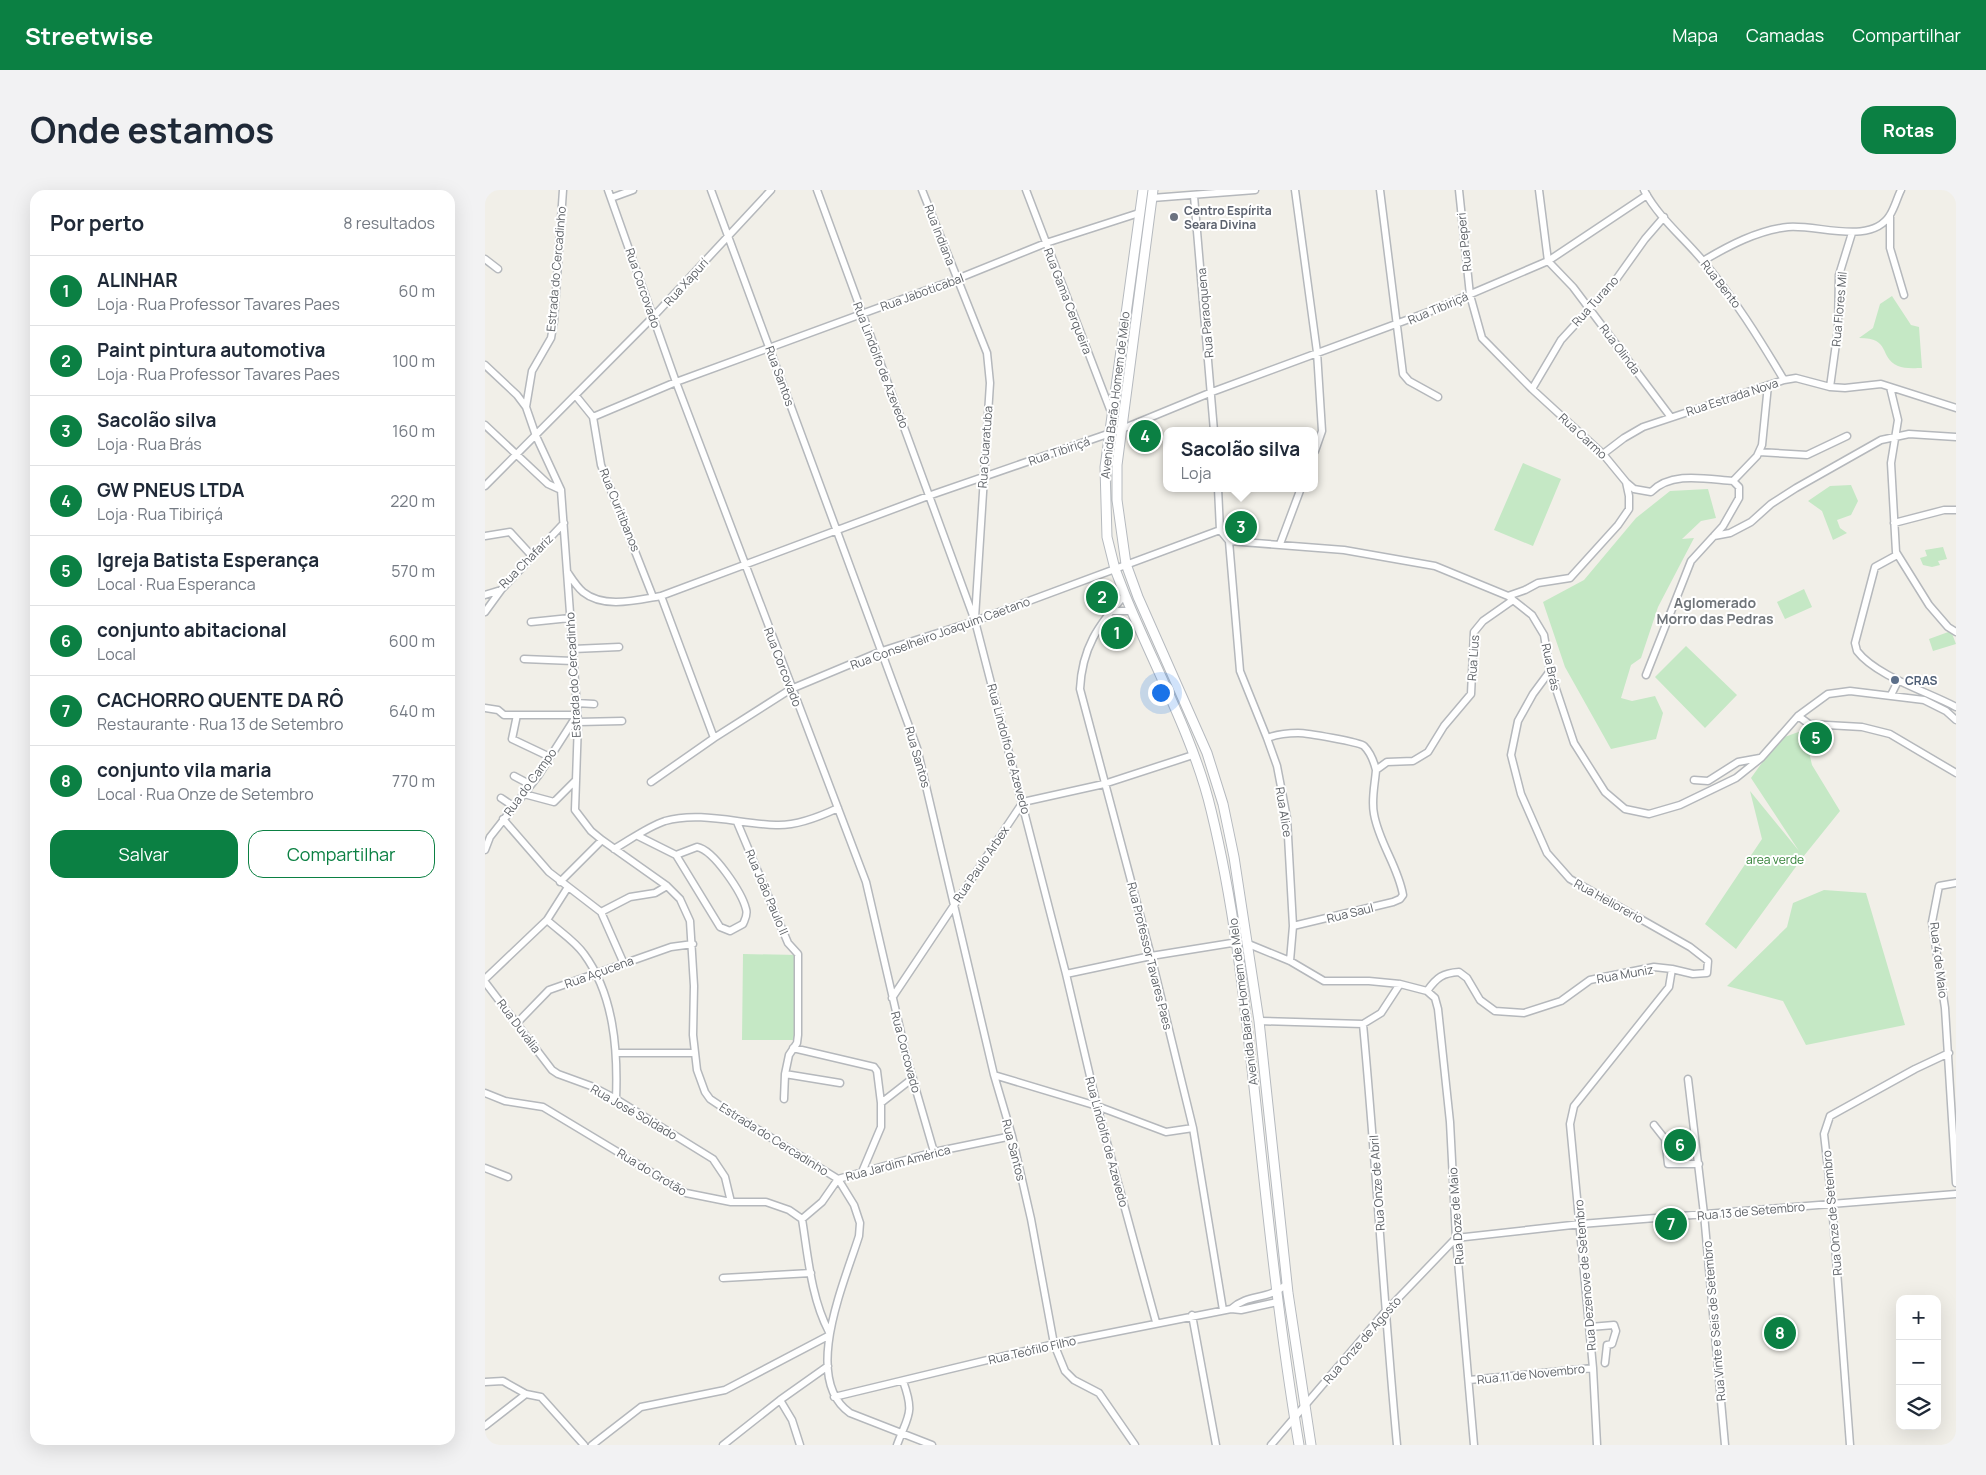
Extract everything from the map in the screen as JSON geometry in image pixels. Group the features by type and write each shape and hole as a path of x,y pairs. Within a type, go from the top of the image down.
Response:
{"main road":[{"name":"Avenida Barão Homem de Melo","path":"1143,190 1111,412 1104,501 1107,536 1115,569 1131,611 1193,755 1211,808 1251,975 1259,1021 1287,1284 1311,1445"},
{"name":"Avenida Barão Homem de Melo","path":"1153,194 1121,429 1117,465 1117,500 1126,564 1138,597 1207,753 1223,804 1232,849 1277,1298 1299,1445"}],"street":[{"name":"Estrada do Cercadinho","path":"563,190 554,321 551,338 532,371 526,407 536,436 561,490 577,718 575,810 591,831 667,886 679,898 690,921 693,944 693,1035 697,1070 705,1092 710,1099 838,1179 854,1205 860,1222 859,1236 829,1334 828,1366 834,1397"},
{"name":"Rua Corcovado","path":"609,190 675,382 866,882 892,998 934,1152"},
{"path":"611,198 633,190"},
{"name":"Rua Santos","path":"711,190 917,748 994,1075 1012,1136 1031,1219 1055,1344 1065,1371 1099,1394 1135,1445"},
{"name":"Rua Xapurí","path":"485,486 653,317 771,190"},
{"name":"Rua Lindolfo de Azevedo","path":"817,190 931,496 975,621 1023,802 1097,1106 1156,1322"},
{"name":"Rua Indiana","path":"922,190 957,279"},
{"name":"Rua Gama Cerqueira","path":"1026,190 1111,412"},
{"path":"1153,194 1194,196 1203,193 1255,190"},
{"path":"1295,190 1317,352 1322,431 1318,442"},
{"path":"1381,190 1403,374 1409,381 1438,397"},
{"name":"Rua Peperi","path":"1459,190 1469,294"},
{"path":"1539,190 1548,261"},
{"path":"1901,190 1890,215 1890,248 1903,295"},
{"name":"Rua Tibiriçá","path":"567,572 583,592 600,600 617,603 657,597 983,477 1121,429 1317,352 1396,325 1548,261 1646,193"},
{"name":"Rua Bento","path":"1646,193 1664,218 1703,261 1746,315 1784,380"},
{"name":"Rua Paraoquena","path":"1194,196 1214,427"},
{"name":"Rua Jaboticabal","path":"593,417 675,382 957,279 1046,243 1139,212"},
{"path":"1703,261 1750,237 1789,227 1852,233 1862,232 1879,224 1890,215"},
{"name":"Rua Turano","path":"1532,389 1561,340 1589,307 1615,281 1645,239 1664,218"},
{"name":"Rua Flores Mil","path":"1830,387 1838,329 1839,275 1852,233"},
{"path":"485,259 499,269"},
{"name":"Rua Olinda","path":"1548,261 1589,307 1669,416"},
{"name":"Rua Guaratuba","path":"957,279 987,353 990,383 975,621"},
{"name":"Rua Carmo","path":"1469,294 1482,338 1532,389 1603,454 1626,482"},
{"path":"485,365 517,395 526,407"},
{"name":"Rua Estrada Nova","path":"1603,454 1624,438 1669,416 1784,380 1796,378 1830,387 1881,384 1956,408"},
{"path":"1733,481 1759,452 1765,428 1768,385"},
{"path":"1890,387 1898,420 1891,463 1897,555 1929,605 1948,627 1956,632"},
{"name":"Rua Curitibanos","path":"576,396 593,417 601,465 714,738"},
{"path":"485,425 548,484 561,490"},
{"path":"1714,536 1730,532 1751,522 1771,504 1816,476 1881,440 1909,434 1956,437"},
{"path":"1759,452 1807,455 1847,436"},
{"path":"1626,482 1634,489 1651,492 1660,483 1675,479 1733,481 1739,487 1739,498 1723,526 1691,560 1646,675"},
{"path":"1511,598 1537,583 1570,578 1619,525 1629,509 1626,482"},
{"path":"1217,492 1220,530 1229,541"},
{"path":"1280,544 1300,492"},
{"path":"1894,523 1944,510 1956,510"},
{"name":"Rua Chafariz","path":"485,595 501,590 564,523"},
{"name":"Rua Conselheiro Joaquim Caetano","path":"651,782 714,738 791,689 882,651 975,621 1220,530"},
{"path":"485,536 510,532 532,556"},
{"name":"Rua Brás","path":"1229,541 1344,550 1435,566 1511,598 1532,615 1544,635 1550,672 1574,743 1605,792 1625,809 1649,814 1680,805 1736,778 1761,758 1799,716 1828,694 1850,691 1924,700 1946,711 1956,720"},
{"name":"Rua Alice","path":"1229,541 1240,671 1277,766 1287,818 1293,926 1290,961"},
{"path":"1897,555 1875,567 1855,643 1858,653 1898,681 1927,692 1956,707"},
{"path":"485,612 501,590"},
{"name":"Rua Professor Tavares Paes","path":"1125,594 1104,617 1084,655 1080,689 1151,956 1193,1128 1223,1310"},
{"name":"Rua Lius","path":"1376,770 1387,762 1413,761 1429,752 1445,726 1471,694 1474,632 1483,620 1511,598"},
{"path":"1110,611 1131,611"},
{"path":"531,622 570,618"},
{"path":"573,649 619,647"},
{"path":"523,660 573,661"},
{"name":"Rua Heliorerio","path":"1550,672 1533,694 1518,721 1511,755 1521,794 1547,853 1570,879 1690,947 1708,961 1707,973"},
{"path":"1891,695 1898,681"},
{"path":"576,703 594,704"},
{"path":"485,708 498,710 504,715 622,721"},
{"path":"517,715 512,739 550,757"},
{"path":"1799,716 1809,724 1862,727 1890,734 1956,773"},
{"name":"Rua do Campo","path":"485,850 488,835 503,820 531,785 577,718"},
{"path":"1267,738 1279,734 1301,733 1354,742 1364,746 1374,761 1376,770"},
{"path":"1023,802 1104,784 1193,755"},
{"path":"1694,780 1708,781 1739,762 1761,758"},
{"name":"Rua Saul","path":"1293,926 1393,902 1400,900 1403,895 1400,878 1381,838 1373,812 1376,770"},
{"path":"514,776 531,785"},
{"path":"524,794 554,802 576,780"},
{"path":"501,798 513,806"},
{"name":"Rua Paulo Arbex","path":"892,998 1023,802"},
{"path":"614,849 664,822 680,818 778,825 815,819 838,808"},
{"path":"503,820 549,872 601,912 624,964"},
{"name":"Rua João Paulo II","path":"737,822 788,943 798,954 798,1035 789,1055 785,1074 784,1099"},
{"path":"638,836 676,855 720,927 730,930 743,924 746,917 746,908 723,868 710,853 697,847 676,855"},
{"path":"560,882 602,840"},
{"name":"Rua 4 de Maio","path":"1956,883 1939,886 1932,922 1945,1008 1956,1183"},
{"path":"601,912 630,897 655,893 667,886"},
{"path":"485,981 547,920 568,887"},
{"path":"547,920 583,952 597,974 609,1005 616,1053 616,1099"},
{"path":"1066,974 1151,956 1242,942 1290,961 1324,981 1369,981 1400,984 1427,991"},
{"name":"Rua Açucena","path":"517,1023 549,990 671,947 693,944"},
{"name":"Rua Muniz","path":"1427,991 1436,978 1446,973 1459,972 1467,978 1480,1000 1495,1011 1524,1013 1561,1002 1590,980 1654,967 1693,974 1707,973"},
{"name":"Rua Dezenove de Setembro","path":"1597,1445 1590,1327 1571,1131 1574,1106 1669,986 1672,969"},
{"name":"Rua Duvália","path":"485,981 552,1070"},
{"path":"1259,1021 1363,1024 1381,1013 1400,984"},
{"name":"Rua Doze de Maio","path":"1427,991 1435,998 1438,1009 1450,1122 1456,1238 1474,1445"},
{"name":"Rua Onze de Abril","path":"1363,1024 1377,1167 1385,1312 1397,1445"},
{"path":"793,1048 874,1067 877,1071 881,1103 881,1126 862,1172"},
{"path":"616,1053 695,1053"},
{"name":"Rua Onze de Setembro","path":"1850,1445 1832,1204 1824,1134 1831,1116 1915,1068 1949,1053"},
{"name":"Rua José Soldado","path":"552,1070 591,1086 616,1099 713,1159 725,1176 731,1202"},
{"path":"1948,1072 1956,1072"},
{"path":"785,1074 840,1083"},
{"path":"994,1075 1097,1106 1166,1132 1193,1128"},
{"path":"881,1103 913,1078"},
{"name":"Rua Vinte e Seis de Setembro","path":"1688,1079 1705,1214 1725,1445"},
{"name":"Rua do Grotão","path":"485,1093 505,1101 543,1106 686,1194 731,1202 767,1202 789,1210 802,1219"},
{"path":"1654,1125 1665,1140 1668,1164 1699,1164"},
{"name":"Rua Jardim América","path":"802,1219 822,1202 838,1179 934,1152 1012,1136"},
{"path":"485,1168 508,1177"},
{"name":"Rua 13 de Setembro","path":"1456,1238 1581,1224 1956,1194"},
{"path":"592,1445 641,1407 725,1390 829,1334 822,1319 811,1272 802,1219"},
{"name":"Rua Onze de Agosto","path":"1271,1445 1385,1312 1456,1238"},
{"path":"723,1278 811,1272"},
{"path":"1277,1298 1287,1284"},
{"name":"Rua Teófilo Filho","path":"834,1397 1055,1344 1156,1322 1231,1309 1239,1301 1277,1298"},
{"path":"1193,1315 1217,1445"},
{"path":"1590,1327 1614,1325 1615,1337 1612,1344 1607,1345 1605,1363"},
{"path":"723,1445 780,1400 828,1366"},
{"name":"Rua 11 de Novembro","path":"1469,1380 1593,1368"},
{"path":"485,1382 503,1381 526,1394 541,1397 584,1445"},
{"path":"897,1445 910,1412 910,1400 903,1381"},
{"path":"485,1426 526,1394"},
{"path":"834,1397 840,1406 850,1413 932,1445"},
{"path":"780,1400 792,1420 800,1445"}],"green space":[{"path":"1892,296 1911,325 1919,327 1922,368 1898,366 1888,358 1881,344 1869,339 1859,338 1873,328 1880,304"},
{"path":"1523,463 1561,479 1533,546 1494,530"},
{"path":"1851,485 1858,501 1851,515 1837,520 1840,528 1847,533 1833,540 1822,511 1808,501 1830,486"},
{"path":"1708,489 1716,518 1701,521 1682,539 1694,538 1658,607 1641,658 1631,665 1621,698 1632,701 1655,696 1663,713 1656,739 1611,749 1565,667 1543,602 1584,580 1636,518 1670,491"},
{"path":"1943,547 1947,559 1938,561 1940,565 1932,567 1923,565 1920,558 1927,556 1925,550"},
{"path":"1804,589 1812,607 1785,619 1777,602"},
{"path":"1951,631 1956,644 1933,651 1929,639"},
{"path":"1686,646 1737,695 1705,728 1655,677"},
{"name":"area verde","path":"1804,730 1812,765 1840,811 1803,857 1736,949 1705,924 1762,839 1750,791 1799,851 1751,778 1779,739"},
{"path":"1824,890 1866,893 1905,1025 1806,1045 1783,1001 1727,986 1787,927 1793,903"},
{"path":"743,954 798,955 797,1040 742,1040"}],"place":[{"name":"Centro Espírita Seara Divina","path":"1174,217"},
{"name":"GW PNEUS LTDA","path":"1145,436"},
{"name":"Sacolão silva","path":"1241,527"},
{"name":"Paint pintura automotiva","path":"1102,597"},
{"name":"ALINHAR","path":"1117,633"},
{"name":"CRAS","path":"1895,680"},
{"name":"Igreja Batista Esperança","path":"1816,738"},
{"name":"conjunto abitacional","path":"1680,1145"},
{"name":"CACHORRO QUENTE DA RÔ","path":"1671,1224"},
{"name":"conjunto vila maria","path":"1780,1333"}],"district":[{"name":"Aglomerado Morro das Pedras","path":"1715,610"}]}
